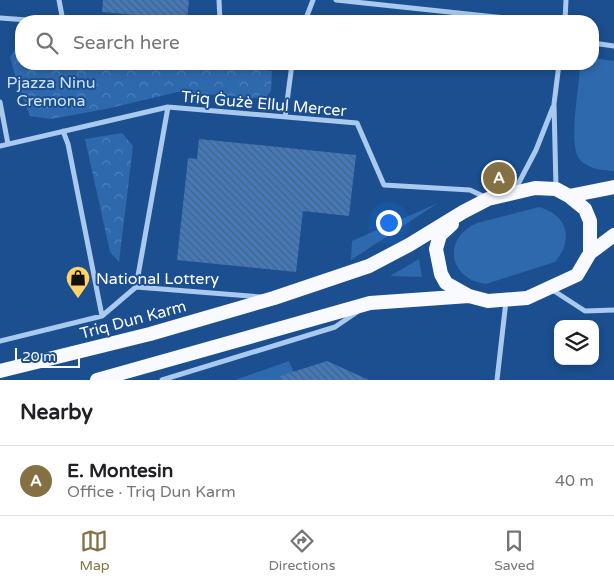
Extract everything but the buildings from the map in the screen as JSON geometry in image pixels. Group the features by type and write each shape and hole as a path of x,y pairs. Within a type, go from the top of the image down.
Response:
{"highway":[{"path":"569,196 614,187"},
{"name":"Triq Dun Karm","path":"0,371 150,334 274,298 369,266 488,199 535,188 556,189 569,196 584,209 590,221 590,253"},
{"name":"Triq Dun Karm","path":"463,212 440,235 436,249 437,261 446,283 469,296 488,301 527,298 577,275 590,253 614,235"},
{"name":"Triq Dun Karm","path":"97,380 370,304 469,296"}],"street":[{"path":"59,0 61,15"},
{"path":"219,0 220,15"},
{"path":"307,15 313,0"},
{"path":"336,0 477,15"},
{"path":"565,15 566,0"},
{"path":"0,18 15,19"},
{"path":"599,44 614,46"},
{"path":"285,117 291,70"},
{"path":"556,189 554,104 558,70"},
{"path":"0,102 8,144"},
{"path":"513,193 536,150 554,104"},
{"path":"136,287 168,107"},
{"name":"Triq Ġużè Ellul Mercer","path":"0,146 168,107 357,123 384,185 470,190 488,199"},
{"path":"63,132 68,144 102,316"},
{"name":"Triq Dun Karm","path":"0,341 102,316 136,287 274,298"},
{"path":"550,289 585,311 614,310"},
{"path":"497,380 506,301"},
{"name":"Triq Dun Karm","path":"162,380 336,327 370,304"}],"green space":[{"name":"Pjazza Ninu Cremona","path":"15,49 15,70 272,71 271,91 265,99 178,92 106,109 51,119 30,116 19,89 10,57"},
{"path":"599,59 614,61 614,171 589,166 578,157 574,139 580,70 599,70"},
{"path":"122,133 133,146 119,262 110,252 85,139"},
{"path":"438,203 351,260 352,241"},
{"path":"539,207 556,216 562,222 565,229 565,245 555,262 486,284 473,281 457,266 454,248 458,238 466,230 477,223"},
{"path":"419,259 422,277 390,276"},
{"path":"289,361 297,380 235,380"}],"place":[{"name":"E. Montesin","path":"499,178"},
{"name":"National Lottery","path":"78,299"}]}
